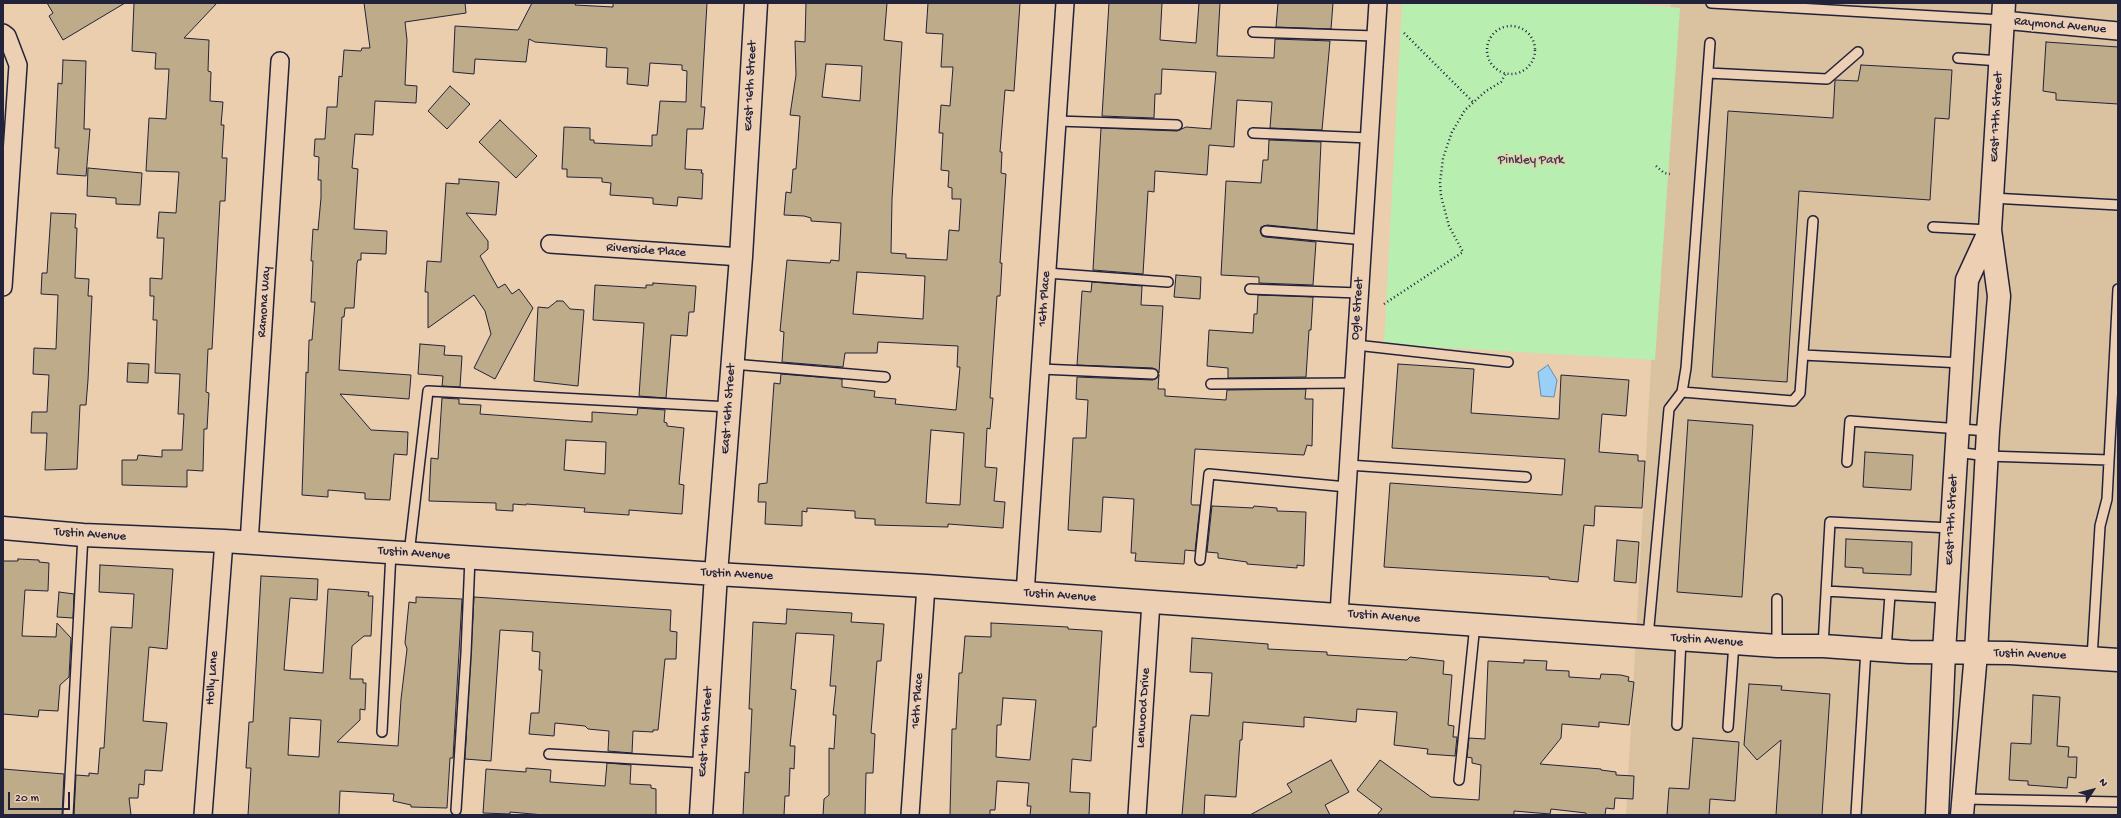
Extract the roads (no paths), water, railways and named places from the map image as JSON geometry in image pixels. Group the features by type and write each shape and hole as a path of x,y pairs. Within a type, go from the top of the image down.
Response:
{"street":[{"name":"East 16th Street","path":"701,815 716,574 741,257 756,3"},
{"name":"16th Place","path":"1025,594 1065,3"},
{"name":"Ogle Street","path":"1339,614 1378,3"},
{"name":"Raymond Avenue","path":"2004,12 2118,31"},
{"name":"East 17th Street","path":"1963,807 1976,654 1988,431 1999,296 1990,230 2004,12"},
{"path":"3,33 7,36 18,65 3,287"},
{"name":"Ramona Way","path":"249,543 280,61"},
{"name":"East 17th Street","path":"1937,815 1956,428 1967,280 1990,230"},
{"name":"Riverside Place","path":"550,244 741,257"},
{"name":"Tustin Avenue","path":"3,528 83,536 224,541 716,574 926,586 1777,646 1823,646 1876,650 1976,654 2010,653 2118,660"},
{"name":"Holly Lane","path":"203,815 224,541"},
{"name":"16th Place","path":"910,815 926,586"},
{"name":"Lenwood Drive","path":"1137,815 1151,602"}],"lane":[{"path":"1711,3 2004,12"},
{"path":"1253,32 1375,36"},
{"path":"1648,637 1669,409 1682,392 1686,368 1710,43"},
{"path":"1708,73 1826,79 1858,52"},
{"path":"1958,58 2000,61"},
{"path":"1057,121 1178,125"},
{"path":"1253,133 1369,138"},
{"path":"1992,198 2118,205"},
{"path":"1682,392 1793,401 1800,393 1813,221"},
{"path":"1933,228 1990,230"},
{"path":"1266,231 1364,240"},
{"path":"1047,273 1168,282"},
{"path":"1250,288 1359,293"},
{"path":"2092,658 2100,526 2107,499 2118,289"},
{"path":"1356,345 1508,362"},
{"path":"1803,355 1962,363"},
{"path":"733,364 885,377"},
{"path":"1041,369 1153,374"},
{"path":"1211,384 1353,383"},
{"path":"382,732 400,553 428,391 730,407"},
{"path":"1847,462 1850,421 1988,431"},
{"path":"1956,452 1987,456 2109,460"},
{"path":"1348,466 1526,477"},
{"path":"1200,560 1208,474 1347,487"},
{"path":"1823,646 1830,522 1951,528"},
{"path":"68,815 83,536"},
{"path":"456,810 466,653 470,558"},
{"path":"1826,591 1947,598"},
{"path":"1856,815 1876,650 1890,595"},
{"path":"1777,599 1777,646"},
{"path":"1459,780 1475,624"},
{"path":"1677,725 1681,639"},
{"path":"1728,727 1734,643"},
{"path":"549,754 704,763"},
{"path":"1963,807 2118,802"}],"water":[{"path":"1548,365 1557,380 1554,397 1541,396 1538,372"}],"park label":[{"name":"Pinkley Park","path":"1531,161"}]}
